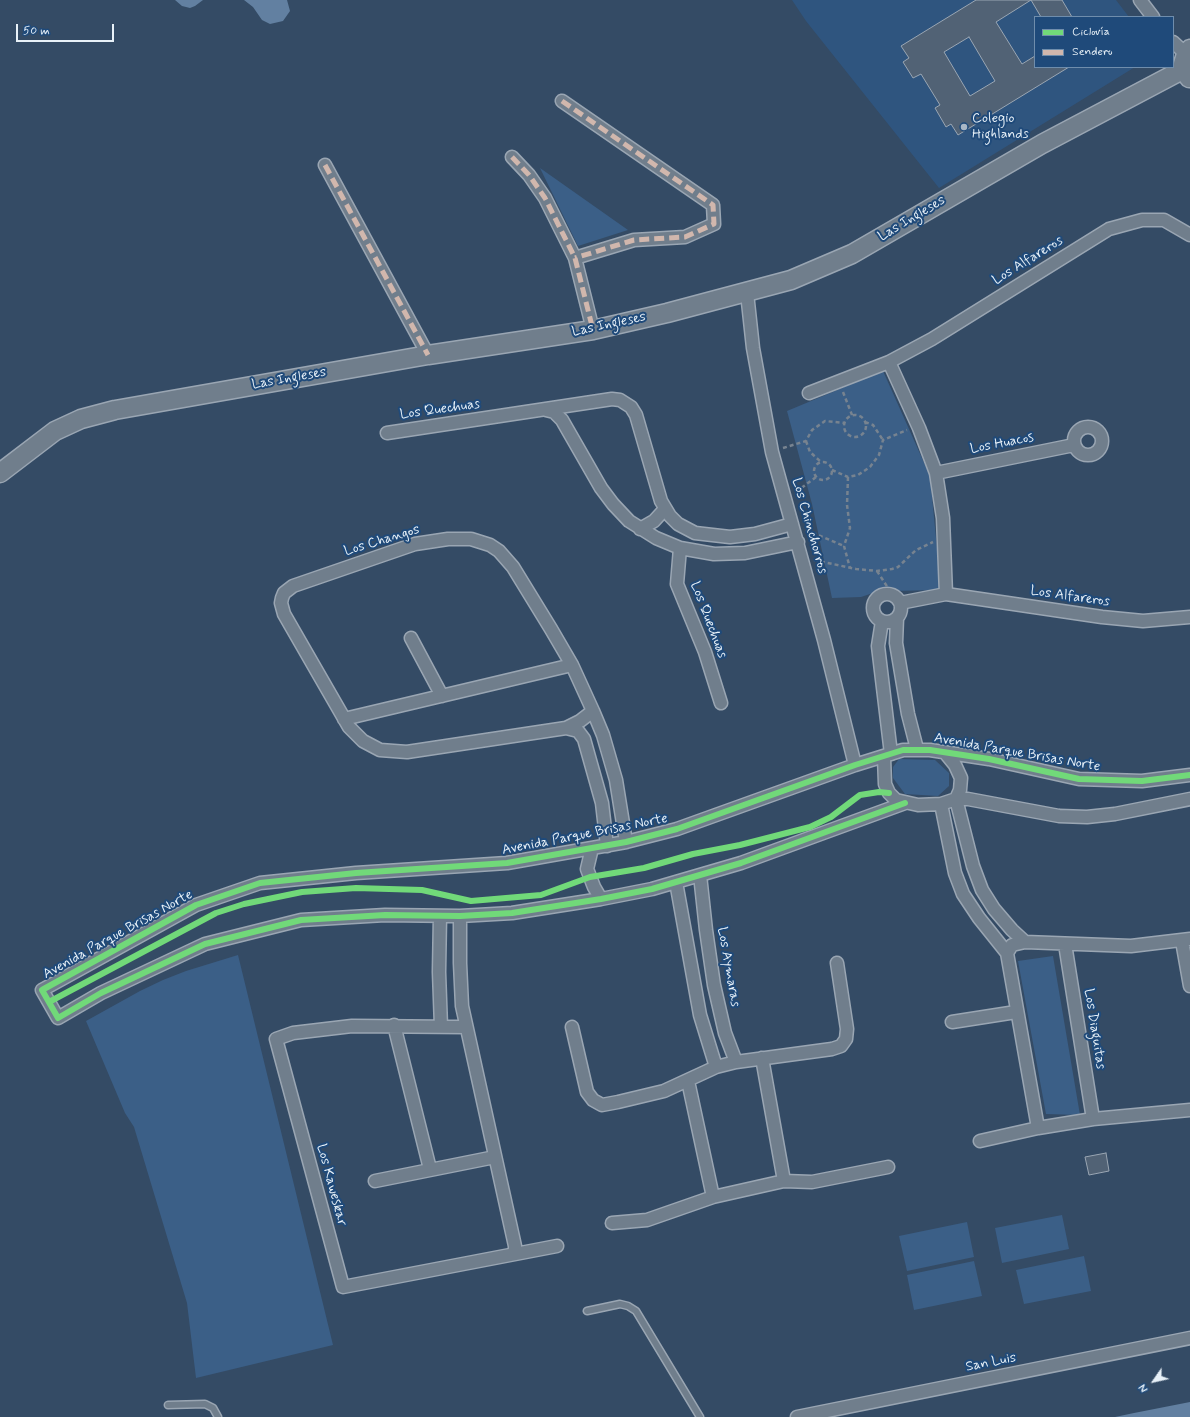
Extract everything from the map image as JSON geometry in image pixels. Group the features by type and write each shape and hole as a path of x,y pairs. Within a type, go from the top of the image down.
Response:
{"street":[{"path":"1140,0 1152,16"},
{"name":"Las Ingleses","path":"1174,66 1185,59"},
{"name":"Las Ingleses","path":"0,473 45,437 81,419 144,404 428,355 593,330 747,293 812,273 852,254 1170,68"},
{"path":"562,101 713,205 714,224 685,237 634,240 575,258"},
{"path":"512,157 529,175 545,198 575,258 593,330"},
{"path":"324,164 428,355"},
{"name":"Los Alfareros","path":"809,393 889,362 932,339 1109,229 1142,220 1164,220 1190,235"},
{"name":"Los Chinchorros","path":"747,293 753,348 772,452 802,557 855,765"},
{"path":"889,362 918,426 936,472 944,536 946,594"},
{"name":"Los Quechuas","path":"387,433 612,399 620,400 631,406 640,427 651,470 665,509 678,524 695,533 718,536 755,534 792,524"},
{"path":"569,430 567,423 569,416 573,410 581,404"},
{"path":"546,410 558,416 569,430 602,488 613,504 640,529 656,538 680,548 714,554 763,550 798,542"},
{"name":"Los Huacos","path":"936,472 1074,445"},
{"path":"640,529 654,521 665,509"},
{"name":"Los Changos","path":"593,711 580,721 566,728 398,752 380,750 368,744 356,735 344,719 282,609 282,598 284,593 293,586 415,544 448,539 471,539 490,545 499,551 513,566 572,665 593,711 603,735 616,780 626,842"},
{"name":"Los Quechuas","path":"680,548 677,584 705,652 722,703"},
{"name":"Los Alfareros","path":"897,599 946,594 1102,617 1143,621 1190,617"},
{"path":"897,618 890,622 882,621 873,611 874,602 881,595 897,599 901,611 897,618 896,643 908,714 917,749"},
{"path":"882,621 878,646 888,755 885,784 896,800 918,805 941,804 956,799 991,803 1059,816 1087,817 1115,814 1190,799"},
{"path":"411,638 442,696"},
{"path":"344,719 572,665"},
{"path":"566,728 578,731 584,739 602,803 607,846"},
{"name":"Avenida Parque Brisas Norte","path":"440,916 385,915 301,920 205,944 101,993 58,1018 42,990 196,905 260,883 356,873 507,863 607,846 677,829 855,765 904,750 917,749 989,759 1079,779 1142,781 1190,775"},
{"path":"946,754 955,765 961,778 960,790 956,799 973,866 982,890 994,909 1025,942"},
{"path":"441,1027 439,972 440,916 512,913 601,899 652,889 741,863 905,803"},
{"path":"941,804 955,873 963,894 979,918 1006,952 1038,1128"},
{"path":"592,848 587,869 594,887 601,899"},
{"name":"Los Aymaras","path":"700,875 714,985 725,1033 736,1062"},
{"path":"676,882 700,1015 716,1067"},
{"path":"460,916 462,1006 515,1246 515,1251 512,1254"},
{"path":"1006,952 1012,945 1025,942 1131,946 1186,940 1190,986"},
{"name":"Los Diaguitas","path":"1065,944 1093,1119"},
{"path":"572,1026 587,1092 593,1100 602,1105 650,1095 688,1081 716,1067 736,1062 832,1049 841,1046 846,1039 847,1029 837,963"},
{"path":"952,1022 1016,1012"},
{"path":"394,1025 430,1169"},
{"name":"Los Kaweskar","path":"466,1027 394,1025 352,1026 294,1033 276,1039 343,1287 558,1246"},
{"path":"762,1058 784,1181"},
{"path":"688,1081 714,1197"},
{"path":"980,1141 1038,1128 1093,1119 1190,1110"},
{"path":"375,1181 495,1157"},
{"path":"612,1223 647,1220 714,1197 784,1181 812,1182 888,1167"},
{"name":"San Luis","path":"797,1417 1190,1338"}],"lane":[{"path":"587,1311 620,1304 632,1308 638,1315 700,1417"},
{"path":"168,1405 205,1404 213,1408 218,1417"}],"path":[{"path":"838,381 852,415"},
{"path":"806,441 810,452 821,462 829,465 832,470 848,477 858,475 870,466 879,455 883,440 873,425 865,422 859,416 852,415"},
{"path":"844,423 852,415"},
{"path":"772,452 806,441 812,430 825,421 844,423"},
{"path":"844,423 848,434 856,437 864,432 865,422"},
{"path":"883,440 918,426"},
{"path":"816,477 814,470 817,464 821,462"},
{"path":"786,500 816,477 826,479 830,476 832,470"},
{"path":"848,477 847,505 850,528 844,546 850,568"},
{"path":"792,524 844,546"},
{"path":"802,557 850,568 877,571 898,567 916,550 944,536"},
{"path":"877,571 897,599"}],"shaded area":[{"path":"175,0 203,0 190,8 182,6"},
{"path":"244,0 287,0 290,11 283,21 270,24 262,20 253,7"},
{"name":"Colegio Highlands","path":"792,0 1116,0 1128,16 1034,16 1034,68 1133,68 939,188 806,21"},
{"path":"540,168 628,230 578,246"},
{"path":"883,371 930,476 941,590 890,591 873,593 861,597 832,598 812,504 787,411"},
{"path":"899,759 935,760 949,773 949,786 938,796 905,794 893,778 893,767"},
{"path":"238,955 333,1345 196,1378 187,1303 134,1127 125,1113 86,1021 163,980 186,971"},
{"path":"1053,956 1080,1115 1046,1114 1018,961"},
{"path":"1062,1215 1069,1249 1002,1263 995,1228"},
{"path":"967,1222 974,1257 907,1271 899,1236"},
{"path":"1084,1256 1091,1291 1024,1304 1016,1270"},
{"path":"974,1261 982,1296 914,1310 907,1275"},
{"path":"1190,1402 1190,1417 1115,1417 1134,1413"}],"building":[{"path":"976,0 1031,0 996,22 1022,64 1034,57 1034,68 1067,68 958,135 951,124 946,127 935,108 940,105 921,74 913,78 903,62 909,58 901,46","holes":["969,37 995,81 970,96 944,52"]},
{"path":"1031,0 1062,0 1071,16 1040,16"},
{"path":"1106,1153 1109,1171 1089,1175 1085,1157"}],"marked path":[{"path":"562,101 713,205 714,224 685,237 634,240 575,258"},
{"path":"512,157 529,175 545,198 575,258 593,330"},
{"path":"325,165 428,355"}],"cycle path":[{"path":"905,803 741,863 652,889 601,899 512,913 460,916 385,915 301,920 205,944 101,993 58,1018 42,990 196,905 260,883 356,873 507,863 626,842 677,829 855,765 903,750 930,750 989,759 1079,779 1142,781 1190,775"},
{"path":"49,1002 216,913 244,904 302,892 356,888 422,890 471,901 541,895 590,877 644,868 693,854 740,845 810,827 831,817 860,795 879,792 889,793"}],"place":[{"name":"Colegio Highlands","path":"964,127"}]}
